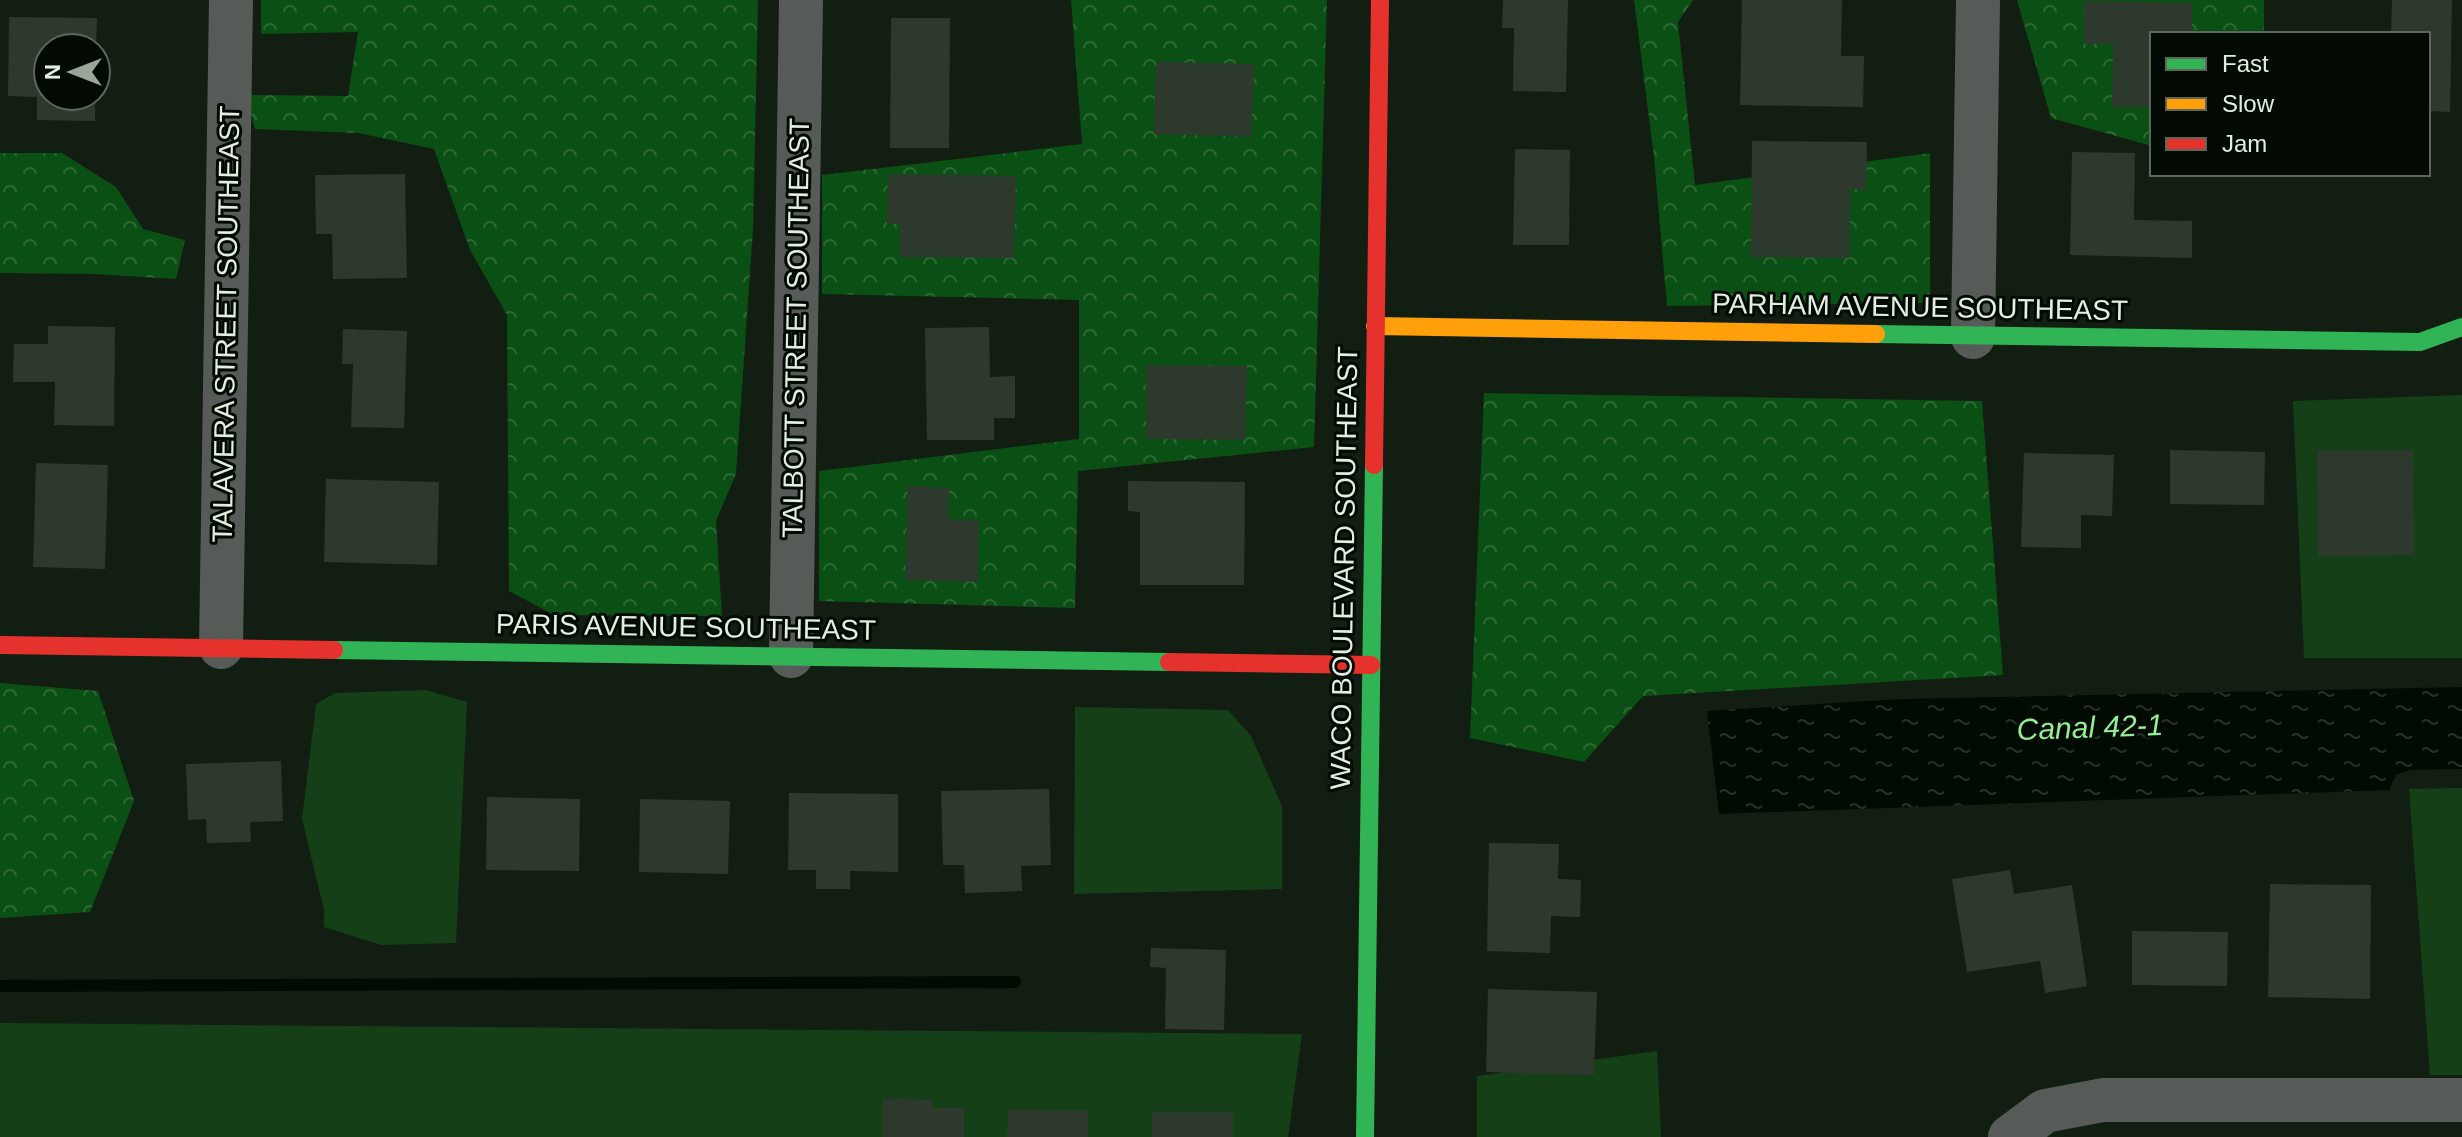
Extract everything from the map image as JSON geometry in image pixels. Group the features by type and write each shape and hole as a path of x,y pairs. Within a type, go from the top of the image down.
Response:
{"street":[{"name":"TALAVERA STREET SOUTHEAST","path":"221,647 231,0"},
{"name":"TALBOTT STREET SOUTHEAST","path":"791,656 801,0"},
{"name":"WACO BOULEVARD SOUTHEAST","path":"1365,1137 1380,0"},
{"path":"1973,337 1978,0"},
{"name":"PARHAM AVENUE SOUTHEAST","path":"1375,326 2420,342 2462,327"},
{"name":"PARIS AVENUE SOUTHEAST","path":"0,645 1371,665"},
{"path":"2011,1136 2045,1111 2103,1100 2462,1100"}],"green space":[{"path":"261,0 758,0 753,230 736,474 716,521 722,616 554,615 509,591 507,315 470,250 434,149 358,133 255,129 246,95 348,96 358,32 261,34"},
{"path":"1071,0 1327,0 1314,447 1078,471 1075,608 819,601 819,471 1079,439 1079,300 822,294 822,175 1082,144"},
{"path":"1634,0 1693,0 1678,22 1695,185 1930,153 1930,303 1667,306 1654,157"},
{"path":"2017,0 2264,0 2264,32 2150,32 2150,145 2051,118"},
{"path":"0,153 62,153 116,187 143,229 185,240 176,279 0,273"},
{"path":"1484,393 1982,401 2003,675 1643,696 1584,762 1470,738"},
{"path":"2462,395 2462,658 2304,658 2293,401"},
{"path":"0,683 98,691 134,801 90,912 0,918"},
{"path":"426,690 467,702 456,943 381,945 324,927 324,910 302,819 316,704 335,693"},
{"path":"1075,707 1228,710 1251,736 1282,806 1282,889 1074,894"},
{"path":"2462,788 2462,1075 2430,1075 2409,789"},
{"path":"0,1023 1302,1034 1288,1137 0,1137"},
{"path":"1657,1051 1661,1137 1477,1137 1477,1076"}],"water":[{"name":"Canal 42-1","path":"2462,687 2462,769 2409,770 2396,775 2389,790 1719,814 1707,711 1901,699"}],"building":[{"path":"1503,0 1568,0 1566,92 1513,91 1514,28 1502,28"},
{"path":"1742,0 1842,0 1841,56 1864,56 1863,107 1740,105"},
{"path":"2392,0 2452,0 2450,112 2430,111 2430,32 2391,32"},
{"path":"2084,1 2192,3 2192,31 2210,31 2150,32 2150,107 2112,107 2113,44 2084,44"},
{"path":"9,17 97,18 97,32 32,32 32,97 8,96"},
{"path":"891,18 950,18 949,148 890,148"},
{"path":"1156,62 1254,64 1251,137 1154,134"},
{"path":"37,112 95,112 95,121 37,120"},
{"path":"1752,141 1867,142 1866,190 1850,189 1849,258 1751,257"},
{"path":"1515,149 1570,150 1569,245 1513,245"},
{"path":"2072,152 2135,153 2134,220 2192,221 2192,258 2070,255"},
{"path":"405,174 407,278 333,279 332,234 316,234 315,175"},
{"path":"888,174 1016,176 1014,258 900,257 900,224 887,224"},
{"path":"48,326 115,327 114,426 54,425 55,382 13,382 14,344 48,344"},
{"path":"989,327 990,377 1015,376 1015,418 994,418 994,440 927,440 925,328"},
{"path":"343,329 407,331 404,428 351,427 353,364 342,364"},
{"path":"1146,365 1247,366 1245,440 1146,439"},
{"path":"2170,450 2265,452 2264,505 2170,504"},
{"path":"2317,450 2413,450 2414,555 2318,556"},
{"path":"2024,453 2114,455 2112,516 2081,515 2081,548 2021,547"},
{"path":"36,463 108,465 105,569 33,567"},
{"path":"326,479 439,482 437,565 324,562"},
{"path":"1128,481 1245,482 1244,585 1140,585 1140,512 1128,511"},
{"path":"908,486 949,488 948,519 979,520 978,582 905,580"},
{"path":"281,761 283,821 250,822 251,842 207,843 206,819 188,820 186,764"},
{"path":"1049,789 1051,865 1021,866 1022,891 965,893 964,865 943,865 941,791"},
{"path":"789,793 898,794 898,872 850,871 850,889 816,889 816,870 788,870"},
{"path":"487,797 580,799 579,871 486,870"},
{"path":"640,799 730,801 728,874 639,872"},
{"path":"1489,843 1559,844 1558,879 1581,880 1580,917 1551,916 1550,953 1487,951"},
{"path":"2010,870 2014,894 2072,885 2087,986 2045,993 2040,961 1967,972 1952,879"},
{"path":"2270,884 2371,885 2370,999 2268,997"},
{"path":"2132,931 2228,932 2227,986 2132,985"},
{"path":"1151,948 1226,950 1224,1030 1165,1029 1166,968 1150,967"},
{"path":"1488,989 1597,992 1594,1075 1486,1072"},
{"path":"883,1099 932,1100 932,1108 964,1108 964,1137 883,1137"},
{"path":"1008,1110 1088,1111 1088,1137 1007,1137"},
{"path":"1152,1112 1233,1112 1233,1137 1152,1137"}],"waterway":[{"path":"0,986 1015,982"}],"traffic: fast":[{"path":"1876,334 2420,342 2462,327"},
{"path":"1365,1137 1374,465"},
{"path":"334,650 1169,662"}],"traffic: slow":[{"path":"1375,326 1876,334"}],"traffic: jam":[{"path":"1374,465 1380,0"},
{"path":"0,645 334,650"},
{"path":"1169,662 1371,665"}]}
